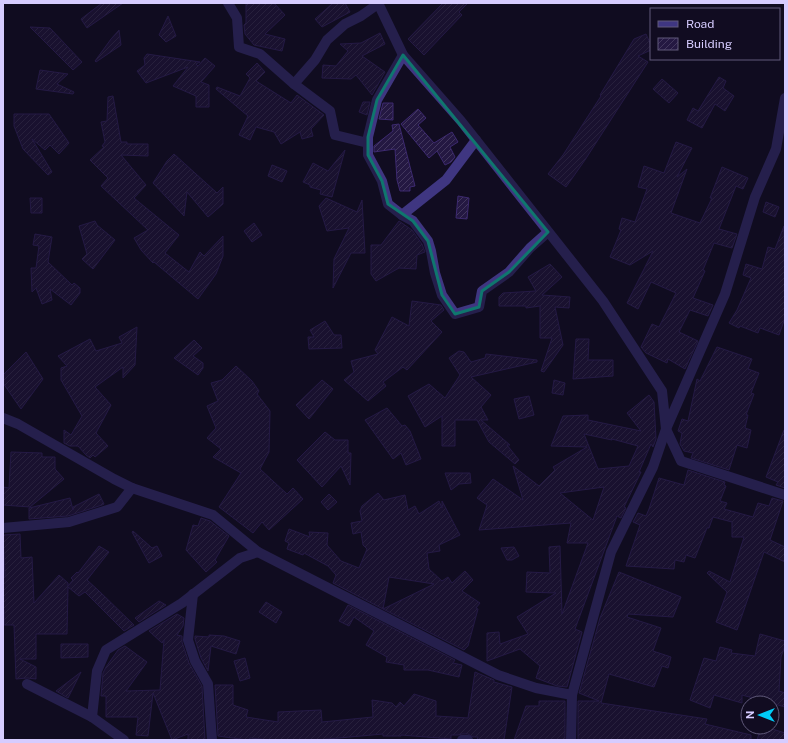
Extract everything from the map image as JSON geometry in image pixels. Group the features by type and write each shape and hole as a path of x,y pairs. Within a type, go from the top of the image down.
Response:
{"street":[{"path":"228,3 237,18 239,47 260,54 294,84 330,111 335,135 368,143"},
{"path":"294,84 315,60 327,40 345,24 361,16 378,4 403,55 476,140 602,302 662,391 666,429 681,461 785,495"},
{"path":"403,55 377,100 368,137 368,155 382,181 388,204 402,215 413,220 428,241 435,273 442,295 455,314 479,307 482,291 509,272 530,248 548,232"},
{"path":"571,740 572,695 612,552 653,466 666,429 725,294 755,197 776,150 785,98"},
{"path":"402,215 446,180 476,140"},
{"path":"3,418 18,424 132,488 213,515 258,552 498,675 536,688 572,695"},
{"path":"3,528 69,522 117,507 132,488"},
{"path":"92,717 97,671 106,650 182,603 240,558 258,552"},
{"path":"193,594 188,640 195,661 208,684 212,740"},
{"path":"27,684 92,717 123,740 128,740"},
{"path":"462,740 468,740"}],"highlighted area":[{"path":"403,55 548,232 509,272 482,291 479,307 455,314 442,295 428,241 413,221 388,204 382,181 368,155 368,137 377,100"}],"building":[{"path":"102,3 123,3 87,28 81,19"},
{"path":"246,3 274,3 285,15 265,34 285,39 282,51 254,45 245,34 244,25 246,23"},
{"path":"333,3 345,3 350,12 322,27 315,19"},
{"path":"443,3 468,3 459,12 462,15 424,55 408,39"},
{"path":"168,16 176,36 166,42 159,35"},
{"path":"30,27 50,28 82,62 73,70"},
{"path":"119,30 121,45 96,62 95,61"},
{"path":"380,33 385,44 362,56 385,72 372,95 356,75 351,79 322,78 323,65 336,66 348,51 340,44 361,43"},
{"path":"646,34 650,43 650,50 638,56 648,62 566,187 548,174 563,155 601,96 600,95 634,39"},
{"path":"147,54 200,62 196,64 198,66 205,58 215,66 201,82 209,85 209,107 196,107 196,96 173,86 188,67 146,83 137,71 145,65 144,58"},
{"path":"257,63 265,72 256,81 291,103 297,95 324,115 311,129 313,136 302,139 300,132 281,144 274,132 256,127 250,140 239,135 248,116 216,89 217,87 240,96 250,78 246,74"},
{"path":"40,70 68,74 57,84 74,92 73,94 36,89"},
{"path":"719,77 726,81 723,88 734,96 725,111 715,104 702,128 687,120 693,108 698,111"},
{"path":"662,79 678,93 669,103 653,89"},
{"path":"113,96 121,142 127,142 127,144 148,144 148,156 121,155 146,185 134,198 179,235 165,253 189,272 200,252 204,256 223,236 223,256 216,274 198,299 154,262 153,263 141,250 134,238 148,230 101,186 108,178 90,160 104,147 102,146 105,142 101,122 107,121 108,97"},
{"path":"363,102 370,102 367,115 359,112"},
{"path":"383,103 393,103 393,120 379,119"},
{"path":"418,109 426,118 418,125 434,143 452,132 458,142 450,147 455,157 451,162 445,165 437,151 429,158 401,124"},
{"path":"14,114 49,114 69,143 59,154 50,145 45,150 32,139 52,172 48,175 23,149 14,126"},
{"path":"399,124 415,186 410,187 410,191 400,191 397,180 395,149 374,152 374,146 393,131 392,125"},
{"path":"676,142 692,148 677,177 687,169 671,213 700,223 712,198 710,198 722,167 748,178 743,189 736,186 719,229 737,234 732,248 714,243 703,270 705,271 693,298 713,305 708,316 690,310 679,332 698,341 685,369 668,359 667,363 646,353 641,347 652,324 659,327 676,293 651,282 638,309 627,303 653,251 630,265 610,257 621,230 619,229 622,218 635,222 647,189 638,187 644,166 664,173"},
{"path":"345,150 332,197 320,194 321,190 310,187 310,185 303,182 313,163 328,171"},
{"path":"174,154 217,193 223,187 223,204 208,217 187,192 184,216 153,183 167,161"},
{"path":"272,165 287,171 282,182 268,176"},
{"path":"458,196 469,198 467,219 456,218"},
{"path":"30,198 42,198 42,213 31,213"},
{"path":"326,198 357,212 362,200 365,253 351,253 333,288 334,259 349,228 327,231 319,206"},
{"path":"766,202 779,207 775,217 763,212"},
{"path":"95,221 97,225 115,240 93,269 82,259 87,254 79,226"},
{"path":"399,221 412,230 422,244 425,252 417,255 416,269 399,268 376,281 371,274 371,245 381,245"},
{"path":"254,223 262,235 252,242 244,231"},
{"path":"784,226 785,318 779,335 760,328 758,333 740,326 739,328 729,323 737,310 751,278 743,275 746,264 762,269 768,247 775,249"},
{"path":"35,234 52,237 48,262 72,285 74,283 80,288 80,293 71,305 50,289 52,300 42,304 36,288 32,292 31,268 36,268 39,246 33,245"},
{"path":"550,264 562,277 542,295 570,297 569,308 555,307 563,345 544,372 541,371 552,338 540,338 540,306 526,308 526,306 499,306 499,297 503,293 536,291 528,277"},
{"path":"412,301 441,305 444,310 431,321 442,332 407,370 403,367 383,382 386,386 368,401 344,380 354,372 351,361 378,354 375,350 392,317 409,326"},
{"path":"325,321 334,335 341,335 342,348 309,349 308,337 314,337 310,330"},
{"path":"137,327 135,365 123,378 123,367 95,387 111,405 96,433 108,446 95,457 93,455 90,458 78,446 70,446 64,443 64,430 71,435 82,416 61,380 61,368 67,366 58,356 90,339 96,351 122,343 119,337"},
{"path":"576,339 589,339 588,360 613,360 613,376 573,379"},
{"path":"194,340 202,348 193,356 203,363 203,368 198,375 174,358"},
{"path":"717,347 752,359 748,369 759,373 751,393 754,394 746,415 748,415 745,428 751,430 747,448 737,445 729,470 691,458 693,453 684,451 680,444 682,433 678,431 682,419 688,421 697,379 700,381"},
{"path":"459,351 464,352 471,362 485,358 486,354 537,360 537,362 471,377 491,395 481,407 488,420 481,420 510,445 507,445 519,460 515,464 489,442 477,420 455,420 455,446 442,446 442,416 425,427 408,396 429,384 445,398 460,375 449,358"},
{"path":"26,352 43,379 21,409 3,383 3,375"},
{"path":"236,366 252,381 259,391 257,394 270,411 269,452 260,469 287,494 293,488 303,499 269,530 262,522 253,533 219,507 241,473 213,457 221,449 207,438 216,428 207,406 218,401 211,383 222,380"},
{"path":"322,380 333,389 309,419 296,405"},
{"path":"554,380 565,383 563,395 552,393"},
{"path":"649,395 654,402 656,439 653,447 651,444 639,472 641,472 624,507 626,508 621,518 617,516 575,629 582,632 567,687 557,686 536,678 540,666 520,649 487,661 487,633 499,632 500,644 528,634 517,617 556,593 526,592 527,572 550,573 549,547 560,546 562,614 588,543 567,543 571,523 479,530 487,505 477,498 493,479 523,500 513,466 539,486 555,470 553,467 587,447 551,446 563,416 588,415 588,420 641,431 627,413","holes":["584,434 612,439 638,446 629,466 598,469","604,487 593,520 560,493"]},
{"path":"529,396 534,415 519,419 514,399"},
{"path":"387,408 402,426 405,425 410,431 421,459 406,465 401,453 393,459 365,420"},
{"path":"784,430 785,488 776,485 778,482 766,477"},
{"path":"325,432 335,440 348,440 348,453 351,453 350,485 341,466 322,487 297,460"},
{"path":"11,452 42,453 42,457 55,457 55,469 64,479 30,507 3,505 3,487 9,488"},
{"path":"688,470 725,482 724,485 726,486 720,501 727,503 724,509 753,517 758,503 769,506 772,498 783,501 770,540 785,547 785,562 764,552 737,630 716,622 727,592 707,573 709,571 730,582 744,537 732,537 732,522 713,517 695,558 686,555 684,562 675,560 674,569 626,566 640,525 633,522 638,513 646,516 659,478 684,485"},
{"path":"445,473 470,473 471,483 459,484 451,490"},
{"path":"378,493 384,500 405,495 408,510 415,506 419,514 439,501 442,508 442,501 460,535 439,545 440,551 427,553 429,569 442,581 448,577 452,583 465,571 473,580 462,591 480,603 476,608 478,609 468,646 464,650 383,609 333,583 336,575 328,566 304,553 303,555 287,549 289,543 285,541 289,529 310,537 309,532 328,533 327,545 341,561 359,568 367,549 363,545 361,532 353,534 351,523 362,521 360,511 362,506","holes":["389,577 434,584 383,609"]},
{"path":"99,494 104,504 102,505 68,516 29,519 29,508 70,498 73,510 73,507"},
{"path":"329,494 337,502 328,510 321,502"},
{"path":"201,518 210,521 229,536 215,560 217,562 206,572 186,550 193,525 198,526"},
{"path":"133,531 152,548 157,546 162,556 149,563 132,532"},
{"path":"20,534 21,558 32,557 34,603 59,575 68,583 68,586 73,580 71,578 77,572 78,573 99,546 109,552 87,580 134,625 124,631 85,592 79,596 68,587 67,634 36,634 36,659 20,659 36,667 36,679 16,679 14,625 4,625 3,577 5,577 3,535"},
{"path":"514,547 519,556 512,560 507,560 501,548"},
{"path":"619,572 681,597 673,617 628,614 627,617 661,628 653,651 671,657 668,668 662,666 654,687 609,674 601,703 707,719 705,724 740,732 740,735 751,735 751,740 578,740 578,701 599,701 579,693 600,618"},
{"path":"159,601 166,605 139,622 135,618"},
{"path":"266,602 282,612 276,623 259,612"},
{"path":"348,605 455,660 453,663 462,665 459,677 428,670 404,670 404,665 386,662 387,657 366,645 374,631 354,617 349,626 339,621"},
{"path":"177,614 184,618 183,626 177,635 182,636 182,642 189,663 202,686 205,740 188,740 188,734 172,740 153,693 148,736 136,735 138,717 106,717 106,696 101,696 103,673 118,650 125,646 147,662 126,691 160,690 164,640 162,643 149,631"},
{"path":"760,634 785,641 785,646 781,657 779,691 785,693 785,707 780,706 780,695 740,695 740,702 714,695 710,708 690,700 704,658 716,661 720,647 732,650 731,653 755,656"},
{"path":"209,635 224,636 240,641 236,654 211,646 208,671 201,658 195,636 209,637"},
{"path":"61,644 88,644 88,657 61,658"},
{"path":"245,658 250,678 240,681 234,661"},
{"path":"81,672 68,698 56,691"},
{"path":"475,672 494,680 494,682 512,687 504,740 477,740 478,737 473,737 468,734 451,735 451,739 401,735 383,736 383,734 317,740 271,740 250,738 247,740 218,736 215,685 233,685 233,705 248,710 246,717 278,722 278,712 321,710 322,722 373,717 372,700 392,703 396,707 400,702 404,706 414,694 436,701 436,716 468,718"},
{"path":"539,701 565,701 565,740 514,740 526,706 539,706"},
{"path":"780,731 785,733 785,740 757,740 759,735 780,735"}]}
